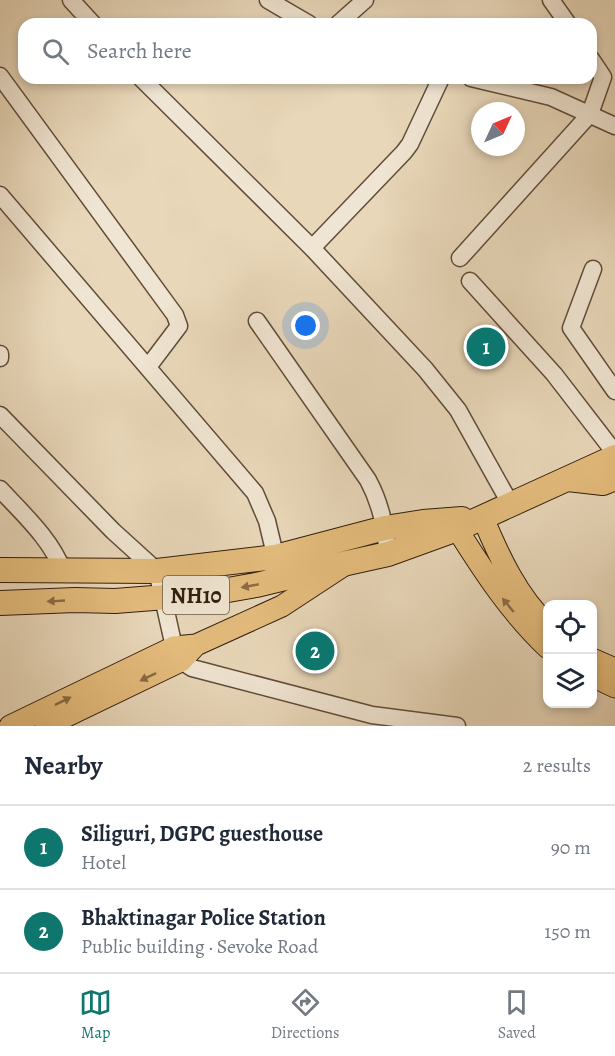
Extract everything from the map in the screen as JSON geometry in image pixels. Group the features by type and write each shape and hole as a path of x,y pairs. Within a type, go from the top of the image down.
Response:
{"highway":[{"name":"NH10","path":"0,603 75,600 115,602 205,594 278,568 347,563 388,554 483,518 615,455"},
{"path":"568,478 603,483 615,478"},
{"path":"0,570 157,572 278,568 385,528 423,522 483,518"}],"main road":[{"path":"483,518 501,562 543,619"},
{"path":"457,529 497,591 526,627 543,643"},
{"path":"10,726 282,606 347,563"},
{"path":"46,726 177,654"},
{"path":"597,661 615,669"},
{"path":"597,678 615,687"}],"street":[{"path":"71,0 88,18"},
{"path":"268,0 299,18"},
{"path":"345,18 365,0"},
{"path":"551,0 563,18"},
{"path":"460,258 590,114 603,77 597,68"},
{"path":"0,76 175,315 179,326 148,367"},
{"path":"147,84 312,248 442,390 458,410 511,505"},
{"path":"312,248 404,152 438,84"},
{"path":"497,84 552,97 615,126"},
{"path":"0,195 255,493 267,521 278,568"},
{"path":"593,269 571,328 615,391"},
{"path":"470,281 554,374 615,455"},
{"path":"257,321 378,497 388,554"},
{"path":"0,415 113,531 157,572 177,654 192,668 372,715 457,726"},
{"path":"0,489 49,544 63,571"}],"place":[{"name":"Siliguri, DGPC guesthouse","path":"486,347"},
{"name":"Bhaktinagar Police Station","path":"315,651"}]}
